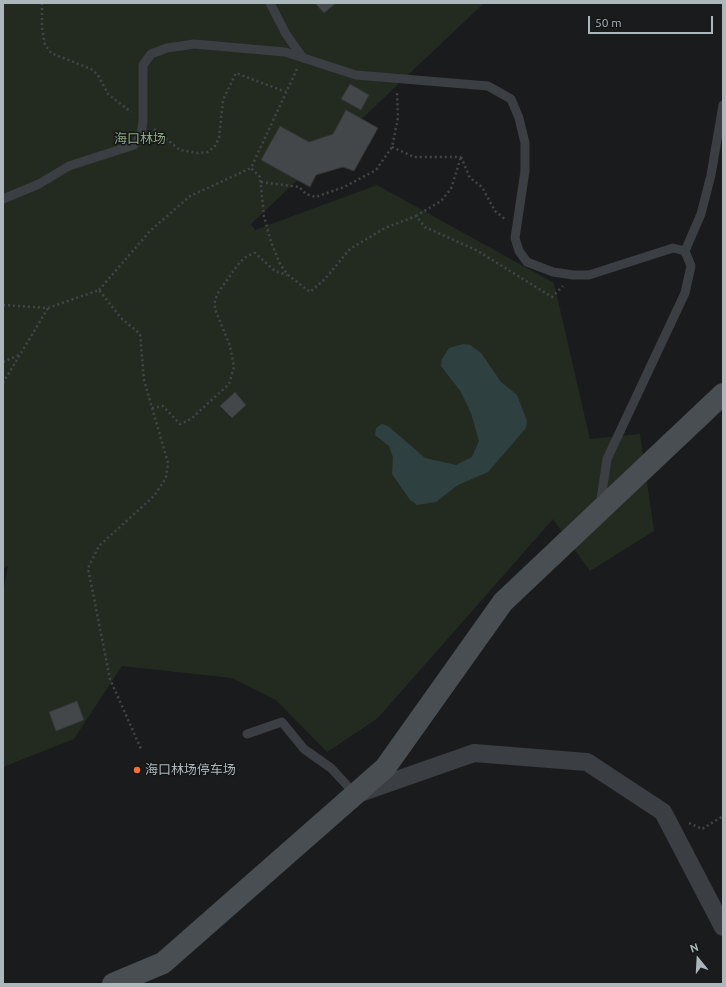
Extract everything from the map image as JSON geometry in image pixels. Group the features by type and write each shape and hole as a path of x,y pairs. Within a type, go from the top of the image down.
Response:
{"street":[{"path":"114,984 163,963 385,768 503,602 723,394"},
{"path":"355,794 474,753 587,762 663,812 723,927"}],"lane":[{"path":"270,3 286,34 302,58"},
{"path":"3,199 39,184 69,166 134,145 141,134 143,121 143,65 151,54 167,48 194,44 285,52 356,75 488,86 511,99 519,118 525,144 525,171 515,238 519,251 527,262 553,272 573,275 588,274 608,270 673,248 685,251"},
{"path":"599,511 607,459 684,293 691,266 685,251 701,214 711,175 723,105"},
{"path":"247,734 282,722 304,749 331,768 355,794"}],"path":[{"path":"3,305 48,308 99,290 150,231 190,196 251,168 302,58"},
{"path":"261,182 299,188 306,194 316,197 344,187 376,170 392,147 398,118 396,79"},
{"path":"392,147 414,157 462,157"},
{"path":"251,168 260,177 264,216 271,242 280,264 288,275 310,292 325,279 350,249 385,228 416,216 441,201 451,189 462,157"},
{"path":"462,157 470,178 482,187 495,211 516,229"},
{"path":"416,216 425,227 478,251 552,297 573,275"},
{"path":"152,408 163,406 180,424 191,420 229,384 234,367 230,346 215,309 219,291 240,262 247,256 256,253 275,271 288,275"},
{"path":"99,290 121,318 140,334 144,380 168,463 166,478 154,496 99,546 88,568 110,679 141,749"},
{"path":"3,383 48,308"},
{"path":"3,362 20,355"},
{"path":"663,812 702,829 723,816"}],"green space":[{"name":"海口林场","path":"3,3 484,3 251,224 255,230 377,185 554,283 590,439 640,434 654,531 590,571 553,519 378,718 327,752 276,700 232,678 122,666 74,739 3,767 3,592 8,566 3,569"}],"shaded area":[{"path":"463,344 470,345 481,353 501,382 517,395 527,421 526,428 488,472 458,485 436,502 417,505 410,500 392,474 393,457 389,446 375,435 376,428 382,424 388,426 425,458 456,465 472,457 479,441 471,413 461,392 441,366 442,359 449,348"}],"building":[{"path":"315,3 336,3 324,13"},
{"path":"350,84 369,95 361,110 341,99"},
{"path":"346,110 378,128 354,171 343,167 316,175 310,187 261,160 280,126 309,142 333,134"},
{"path":"235,392 246,405 232,418 220,406"},
{"path":"77,701 84,720 56,731 49,712"}],"place":[{"name":"海口林场停车场","path":"137,770"}]}
